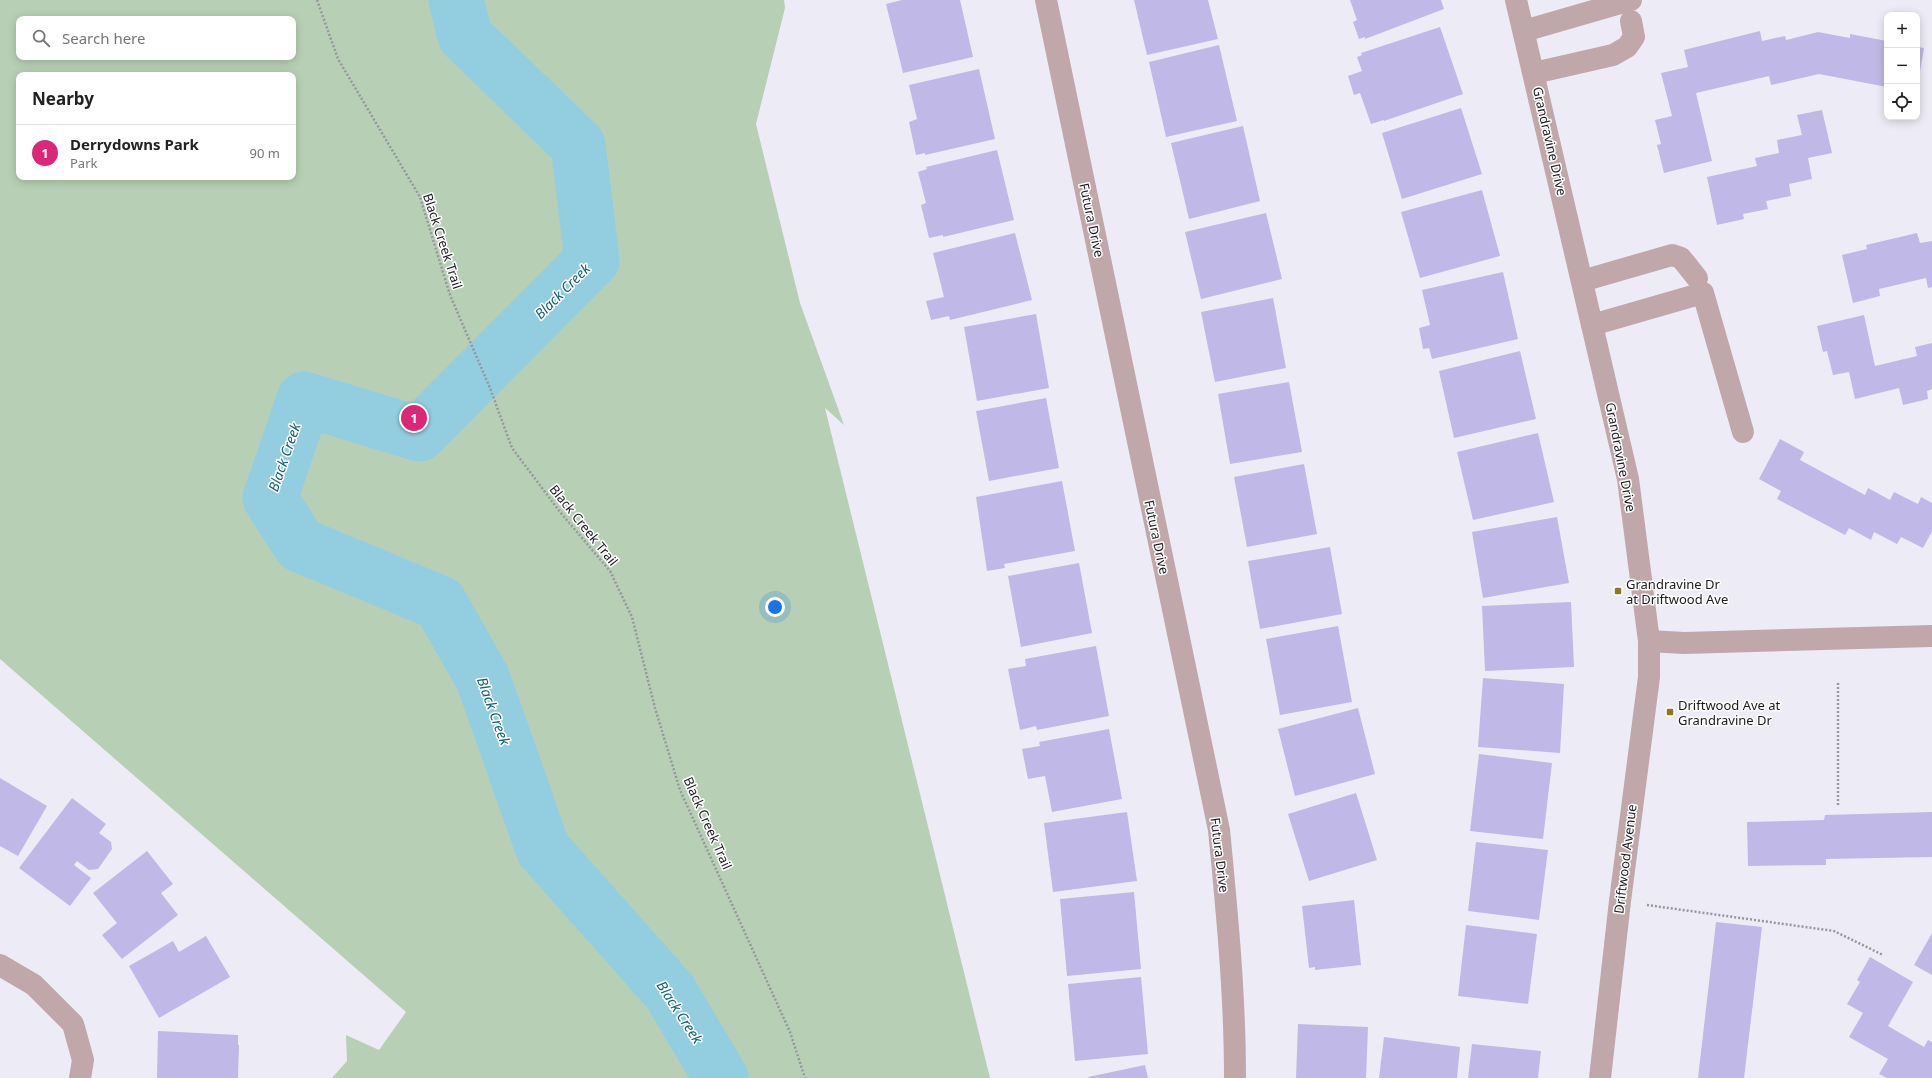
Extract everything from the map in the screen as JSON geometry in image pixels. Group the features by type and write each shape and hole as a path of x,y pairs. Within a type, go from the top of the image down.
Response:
{"street":[{"name":"Futura Drive","path":"1046,0 1219,830 1229,937 1235,1041 1235,1078"},
{"name":"Grandravine Drive","path":"1516,0 1628,479 1649,641"},
{"path":"1524,31 1631,10 1634,37 1627,47 1613,55 1534,73"},
{"path":"1582,281 1672,255 1681,258 1697,278"},
{"path":"1592,325 1703,293 1743,432"},
{"path":"1649,641 1684,643 1932,636"},
{"name":"Driftwood Avenue","path":"1600,1078 1620,901 1649,677 1649,641"},
{"path":"0,965 34,985 74,1024 83,1060 80,1078"}],"path":[{"name":"Black Creek Trail","path":"317,0 338,59 420,197 450,295 490,388 512,448 560,512 610,571 632,617 655,708 680,790 790,1032 805,1078"},
{"path":"1838,682 1838,805"},
{"path":"1620,901 1834,931 1883,955"}],"green space":[{"path":"0,0 784,0 785,8 756,124 800,303 844,425 825,408 990,1078 332,1078 347,1061 346,1035 379,1050 406,1012 0,659"}],"building":[{"path":"902,0 960,0 973,57 903,73 886,4"},
{"path":"1134,0 1208,0 1218,39 1147,55"},
{"path":"1350,0 1441,0 1444,9 1365,39 1365,37 1359,39 1353,22 1357,20"},
{"path":"1440,27 1463,94 1371,124 1360,93 1354,95 1348,76 1362,71 1357,57 1362,55 1361,53"},
{"path":"1760,31 1762,41 1785,36 1786,40 1818,32 1850,38 1850,34 1884,40 1884,86 1819,74 1771,85 1769,76 1696,93 1712,161 1664,173 1657,145 1661,144 1655,120 1672,116 1661,73 1688,67 1684,50"},
{"path":"1219,45 1237,121 1166,137 1149,62"},
{"path":"1920,47 1924,48 1920,71"},
{"path":"979,69 995,139 925,155 925,153 916,155 909,122 917,119 909,85"},
{"path":"1461,108 1482,174 1402,199 1382,133"},
{"path":"1822,110 1832,153 1808,158 1812,179 1789,184 1791,196 1766,201 1768,209 1743,214 1744,219 1717,225 1707,177 1757,166 1755,158 1779,153 1777,140 1802,135 1797,115"},
{"path":"1243,126 1260,201 1189,219 1171,143"},
{"path":"997,150 1014,220 943,237 943,235 929,238 921,205 926,203 918,172 927,169 926,167"},
{"path":"1482,190 1500,256 1420,278 1401,212"},
{"path":"1266,213 1282,279 1201,299 1185,232"},
{"path":"1015,233 1032,300 950,320 949,316 931,320 926,301 944,297 933,253"},
{"path":"1917,233 1920,243 1932,241 1932,287 1928,288 1926,278 1879,289 1880,296 1853,303 1842,255 1867,249 1866,245"},
{"path":"1503,272 1518,339 1432,359 1429,348 1423,349 1419,328 1430,325 1422,290"},
{"path":"1273,298 1286,368 1215,382 1201,312"},
{"path":"1036,314 1049,388 977,401 964,327"},
{"path":"1864,315 1875,366 1917,356 1915,347 1932,343 1932,389 1927,391 1928,399 1903,405 1899,388 1855,399 1849,372 1833,375 1827,351 1823,352 1817,326"},
{"path":"1520,351 1536,419 1454,438 1439,371"},
{"path":"1289,382 1302,452 1230,464 1218,394"},
{"path":"1046,398 1059,468 989,481 976,411"},
{"path":"1538,433 1554,502 1473,520 1457,452"},
{"path":"1780,439 1804,452 1800,460 1865,495 1868,488 1890,500 1894,492 1918,504 1921,497 1932,503 1932,531 1923,548 1901,537 1897,544 1874,532 1871,540 1849,528 1845,535 1777,499 1781,491 1759,479"},
{"path":"1304,464 1317,534 1247,547 1234,477"},
{"path":"1062,481 1075,551 1004,564 1005,568 987,571 976,497"},
{"path":"1557,517 1569,583 1483,598 1472,532"},
{"path":"1330,547 1342,614 1260,629 1248,561"},
{"path":"1079,563 1092,633 1021,647 1008,576"},
{"path":"1571,602 1574,667 1485,671 1482,606"},
{"path":"1338,626 1352,702 1280,715 1266,639"},
{"path":"1096,646 1109,716 1037,730 1036,726 1020,730 1008,669 1026,666 1025,659"},
{"path":"1483,678 1564,684 1560,753 1478,747"},
{"path":"1358,708 1375,774 1295,796 1278,729"},
{"path":"1109,729 1122,799 1052,812 1045,776 1028,779 1022,749 1040,746 1039,742"},
{"path":"1479,754 1552,763 1543,839 1470,831"},
{"path":"0,778 47,806 18,856 0,846"},
{"path":"1356,793 1377,860 1309,881 1288,814"},
{"path":"72,798 106,824 99,833 111,842 112,849 98,869 89,870 77,861 74,865 91,878 70,906 19,868"},
{"path":"1127,812 1137,881 1053,892 1044,823"},
{"path":"1932,812 1932,857 1826,859 1826,865 1748,866 1747,822 1824,820 1825,815"},
{"path":"1476,842 1548,850 1539,920 1468,911"},
{"path":"147,851 173,884 161,893 178,915 122,959 102,935 117,923 93,893"},
{"path":"1134,892 1141,969 1067,976 1060,899"},
{"path":"1354,900 1361,965 1315,970 1315,967 1309,968 1302,906"},
{"path":"1716,922 1762,927 1744,1078 1698,1078"},
{"path":"1466,925 1537,934 1528,1004 1458,996"},
{"path":"1932,933 1932,975 1914,965"},
{"path":"206,936 230,977 159,1018 129,966 173,941 179,952"},
{"path":"1870,957 1913,982 1888,1026 1924,1047 1928,1040 1932,1042 1932,1078 1887,1078 1879,1074 1888,1059 1849,1037 1863,1013 1847,1004 1860,982 1857,980"},
{"path":"1141,977 1148,1054 1075,1061 1068,984"},
{"path":"1298,1024 1368,1027 1366,1078 1296,1078"},
{"path":"158,1031 238,1035 238,1078 157,1078"},
{"path":"1384,1037 1460,1047 1457,1078 1379,1078"},
{"path":"1472,1044 1541,1051 1538,1078 1468,1078"},
{"path":"1145,1065 1148,1078 1088,1078 1088,1077"}],"waterway":[{"name":"Black Creek","path":"456,0 465,36 578,145 592,260 419,434 304,399 270,498 300,545 440,603 483,679 543,849 670,992 721,1078"}],"place":[{"name":"Derrydowns Park","path":"414,418"},
{"name":"Grandravine Dr at Driftwood Ave","path":"1618,591"},
{"name":"Driftwood Ave at Grandravine Dr","path":"1670,712"}]}
